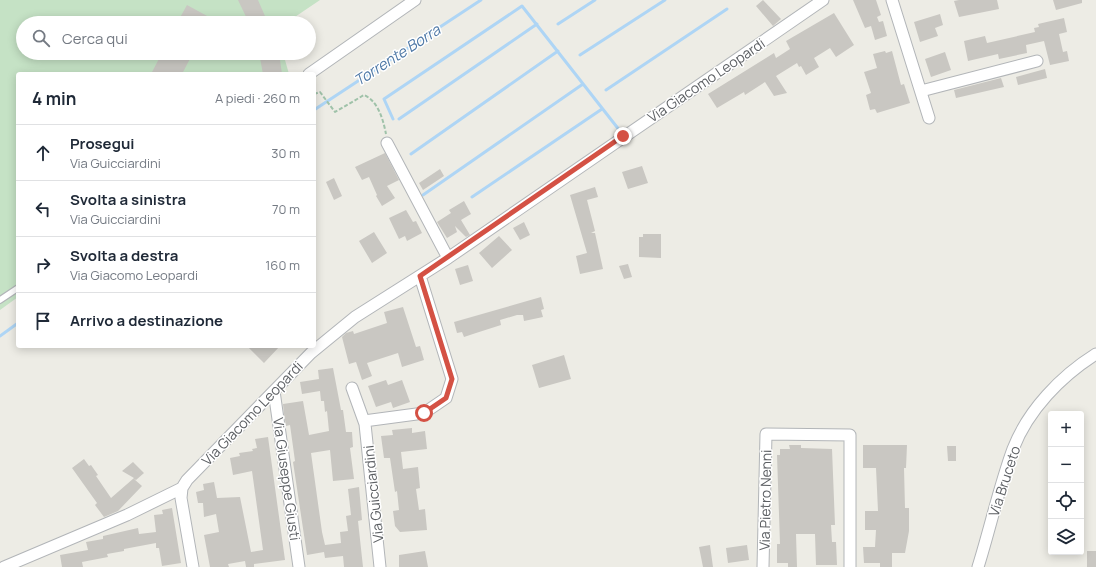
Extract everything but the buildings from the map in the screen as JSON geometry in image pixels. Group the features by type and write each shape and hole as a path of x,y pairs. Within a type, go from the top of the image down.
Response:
{"street":[{"path":"312,72 415,0"},
{"name":"Via Giacomo Leopardi","path":"4,567 128,515 182,488 187,480 311,353 354,317 448,258 823,0"},
{"path":"892,0 929,118"},
{"path":"920,91 1037,61"},
{"path":"387,143 448,258"},
{"path":"364,421 424,413 446,398 452,379 420,276"},
{"name":"Via Bruceto","path":"978,567 1013,449 1031,415 1056,385 1082,363 1096,354"},
{"name":"Via Guicciardini","path":"352,388 364,421 380,567"},
{"name":"Via Giuseppe Giusti","path":"274,391 299,567"},
{"name":"Via Pietro Nenni","path":"763,567 766,434 850,435 850,567"},
{"path":"182,488 181,498 193,567"}],"lane":[{"path":"0,300 16,289"}],"path":[{"path":"316,93 320,92 335,112 364,95 372,98 381,115 387,143"}],"green space":[{"path":"0,0 320,0 296,16 16,16 16,60 285,60 288,72 16,72 16,298 0,310"}],"waterway":[{"name":"Torrente Borra","path":"316,109 481,0"},
{"path":"558,24 595,0"},
{"path":"580,55 665,0"},
{"path":"393,119 384,99 522,6 620,131"},
{"path":"606,90 727,9"},
{"path":"399,119 537,24"},
{"path":"411,154 558,51"},
{"path":"423,195 583,84"},
{"path":"472,197 602,109"},
{"name":"Torrente Borra","path":"0,336 16,324"}],"route":[{"path":"424,413 446,398 452,379 420,276 623,136"}]}
